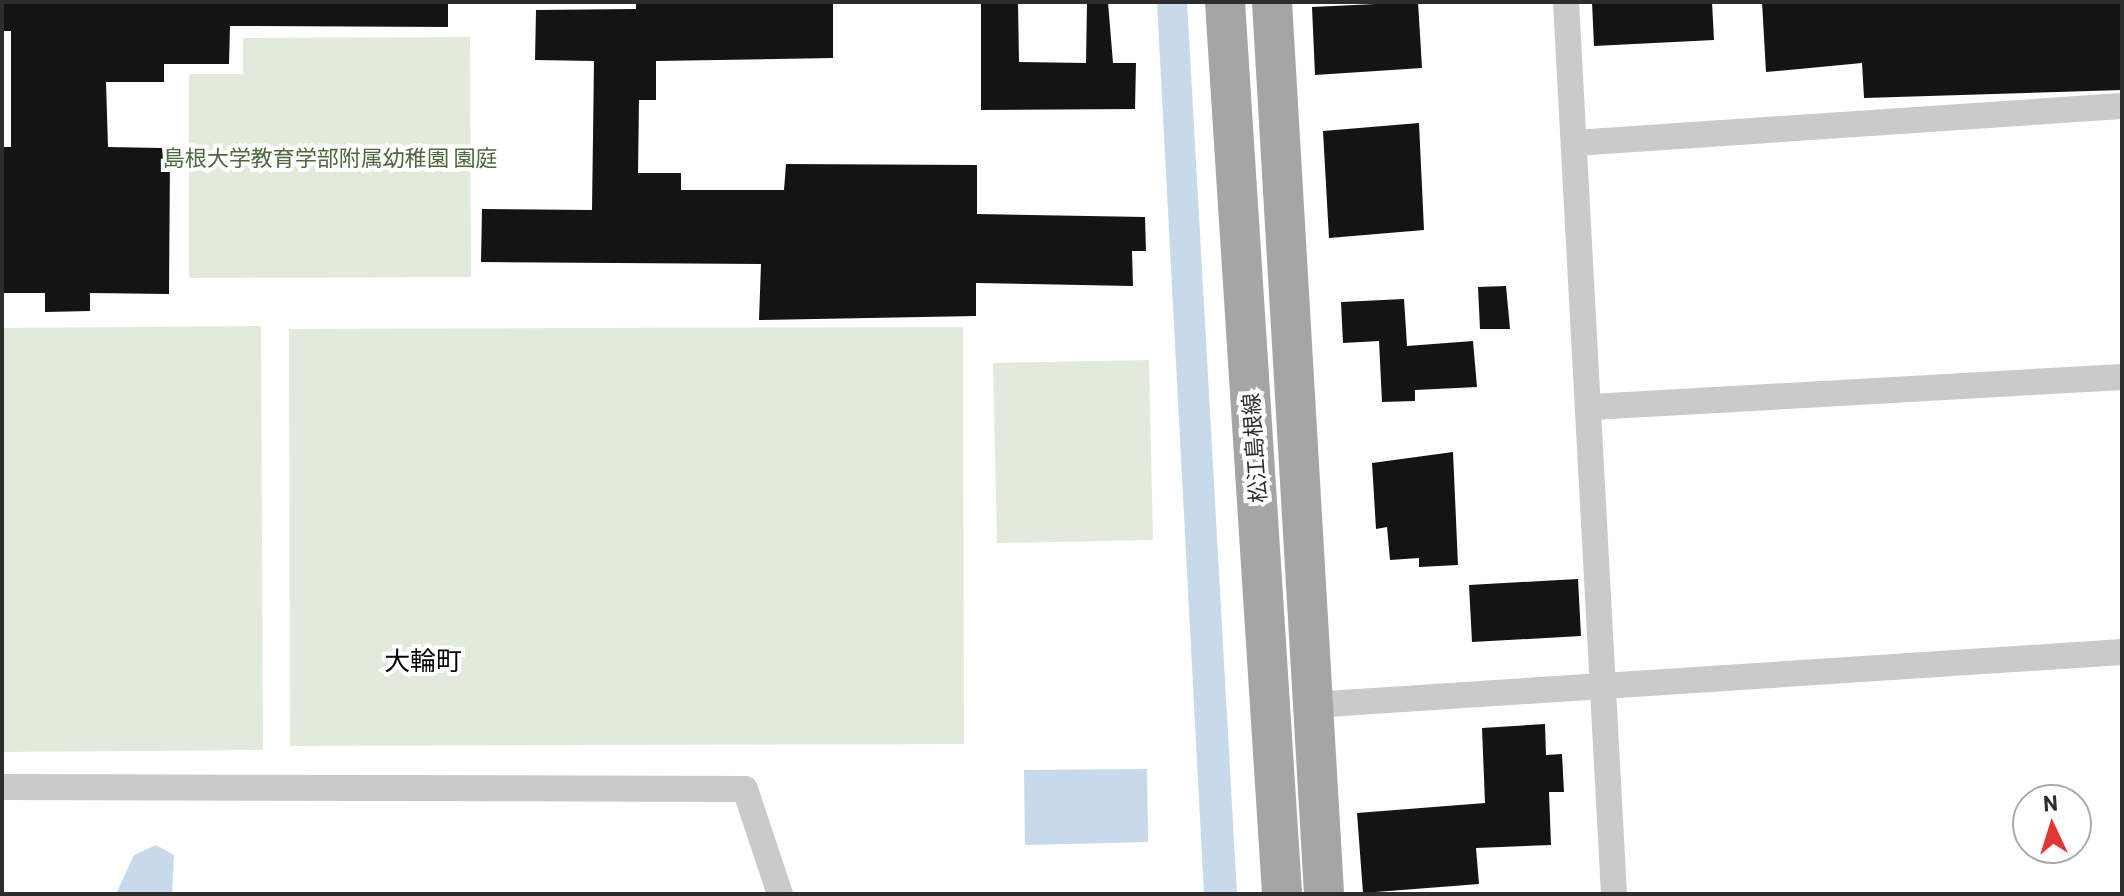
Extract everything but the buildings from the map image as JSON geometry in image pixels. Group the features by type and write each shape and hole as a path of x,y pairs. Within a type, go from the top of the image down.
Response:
{"main road":[{"name":"松江島根線","path":"1225,2 1282,894"},
{"name":"松江島根線","path":"1272,2 1324,894"}],"street":[{"path":"1566,2 1592,407 1614,894"},
{"path":"1575,143 2122,106"},
{"path":"1592,407 2122,377"},
{"path":"1312,705 2122,652"},
{"path":"2,787 745,789 780,894"}],"green space":[{"name":"島根大学教育学部附属幼稚園 園庭","path":"470,37 471,277 189,278 189,74 243,74 243,38"},
{"path":"261,326 263,750 2,752 2,328"},
{"path":"963,327 964,744 290,746 289,329"},
{"path":"1149,360 1153,540 997,543 993,363"}],"water":[{"path":"1157,2 1187,2 1237,894 1204,894"},
{"path":"1147,769 1148,842 1025,845 1024,770"},
{"path":"156,845 174,855 172,894 116,894 134,855"}],"district":[{"name":"大輪町","path":"423,660"}]}
